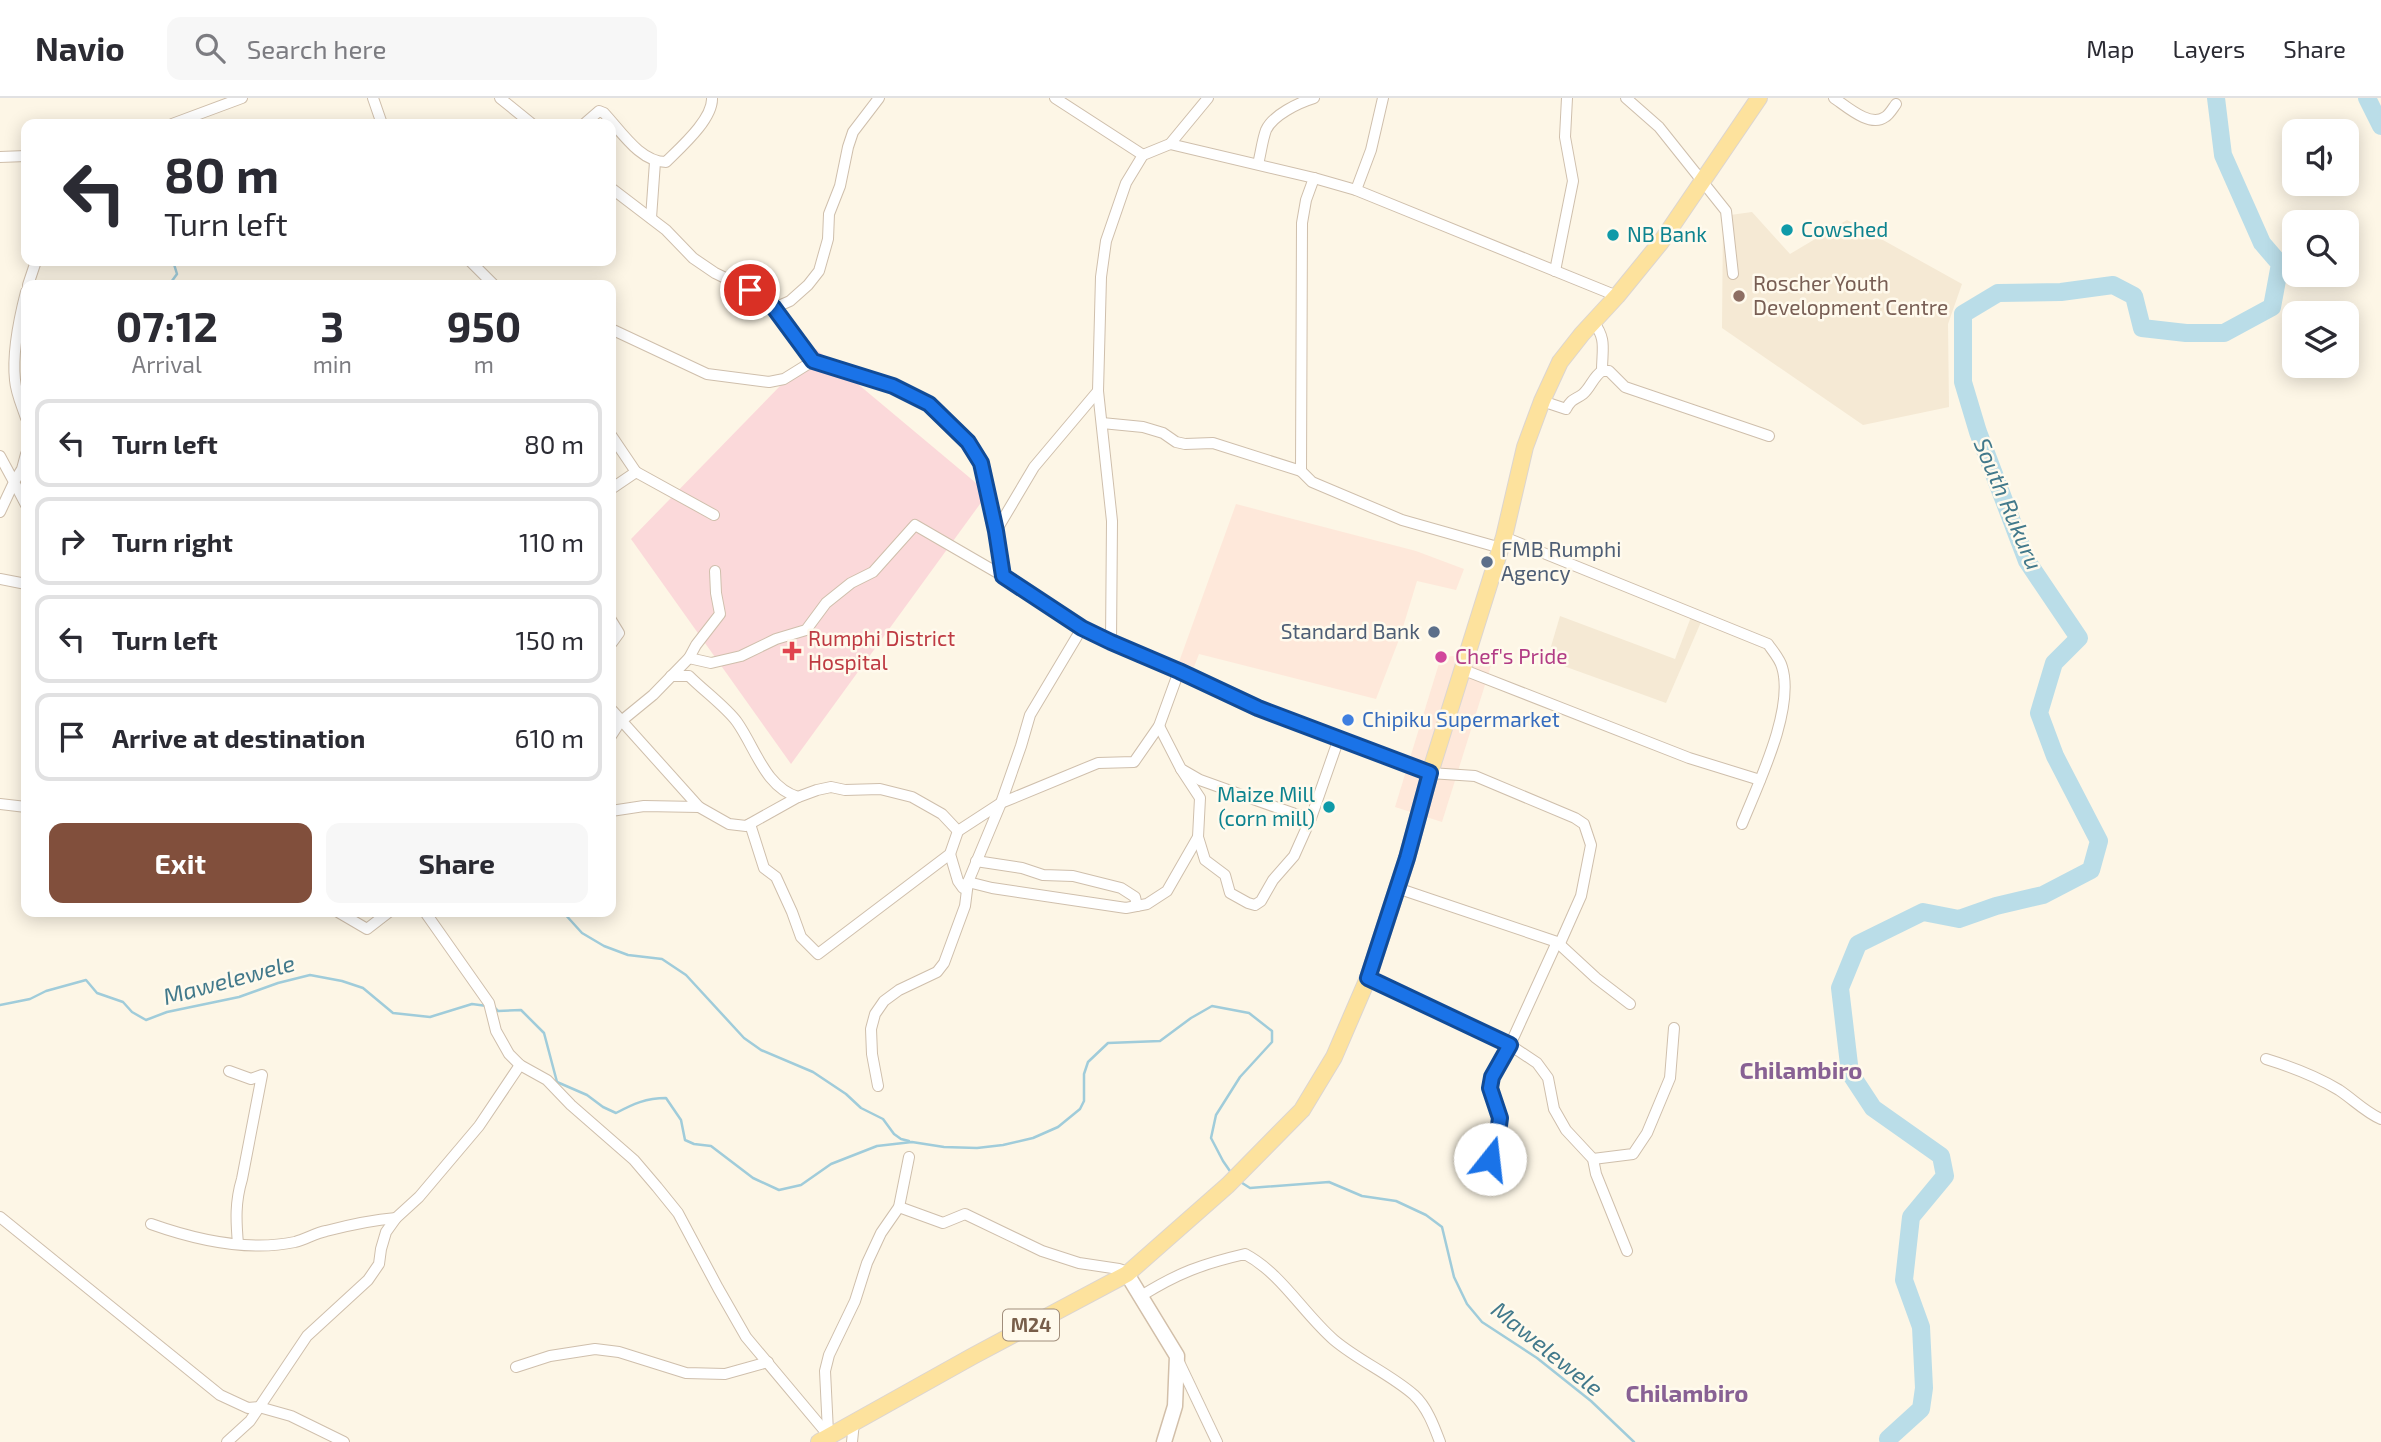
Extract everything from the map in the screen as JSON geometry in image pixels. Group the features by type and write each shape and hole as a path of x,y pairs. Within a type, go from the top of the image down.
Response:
{"main road":[{"name":"M24","path":"825,1437 1127,1275 1233,1180 1301,1110 1334,1058 1368,978 1503,542 1525,447 1542,401 1560,362 1661,242 1759,98"}],"street":[{"path":"185,119 242,98"},
{"path":"373,98 380,119"},
{"path":"500,98 526,119"},
{"path":"616,126 641,153 655,162 666,162 707,118 712,98"},
{"path":"774,308 790,301 819,271 828,239 829,214 840,186 853,132 879,98"},
{"path":"1055,98 1143,155"},
{"path":"1111,642 1112,521 1098,391 1101,276 1106,241 1126,183 1143,155 1170,144 1208,98"},
{"path":"1258,164 1272,121 1314,98"},
{"path":"1356,190 1371,150 1383,98"},
{"path":"1555,271 1573,181 1565,137 1567,98"},
{"path":"1626,98 1658,127 1726,211 1733,274"},
{"path":"1834,98 1874,121 1885,118 1896,104"},
{"path":"590,119 599,111 610,119"},
{"path":"1170,144 1314,177 1356,190 1617,296"},
{"path":"0,157 21,156"},
{"path":"651,218 655,162"},
{"path":"1301,471 1302,223 1314,177"},
{"path":"616,192 651,218 704,265 750,290 774,308 813,361 893,386 929,404 968,442 981,463 1003,576"},
{"path":"475,266 489,280"},
{"path":"21,311 15,359 15,382 21,402"},
{"path":"1542,401 1566,409 1572,399 1585,393 1602,370 1604,342 1602,333 1593,321"},
{"path":"616,331 707,374 769,382 784,379 813,361"},
{"path":"1602,370 1609,371 1625,387 1769,436"},
{"path":"996,531 1034,467 1098,391"},
{"path":"1102,423 1143,427 1185,444 1213,443 1301,471 1312,482 1402,520 1503,542 1768,643 1782,665 1784,687 1781,716 1742,824"},
{"path":"616,444 636,472 713,516"},
{"path":"0,456 21,495"},
{"path":"0,512 21,471"},
{"path":"616,486 636,472"},
{"path":"689,658 711,663 741,656 776,639 806,630 826,603 850,583 873,572 915,525 1003,576 1082,628 1258,708 1430,773 1475,776 1575,818 1584,824 1591,845 1581,896 1492,1077 1490,1088 1500,1118 1497,1140 1490,1159"},
{"path":"616,728 689,658 720,614 715,570"},
{"path":"0,579 21,583"},
{"path":"878,1086 872,1054 871,1029 875,1014 884,1000 937,972 944,963 965,906 968,882 1001,803 1030,715 1082,628"},
{"path":"1464,670 1689,758 1760,780"},
{"path":"750,824 764,869 776,877 801,937 818,954 950,854 958,831 1001,803 1098,763 1134,762 1159,726 1179,671"},
{"path":"671,676 689,676 736,720 771,779 785,793 798,797"},
{"path":"616,716 699,807 729,824 750,824 798,797 831,787 845,790 880,789 912,797 942,814 958,831"},
{"path":"1159,726 1181,769 1200,798 1198,837 1205,860 1225,876 1230,893 1255,905 1261,901 1273,880 1294,856 1311,818 1339,738"},
{"path":"1181,769 1200,780 1311,818"},
{"path":"0,804 21,806"},
{"path":"616,810 644,806 699,807"},
{"path":"968,882 1126,908 1147,904 1167,891 1198,837"},
{"path":"950,854 958,881 963,888 968,882"},
{"path":"976,861 1022,868 1043,875 1073,876 1121,888 1135,897 1136,906"},
{"path":"1397,888 1557,942 1596,978 1630,1004"},
{"path":"347,917 368,929 383,917"},
{"path":"429,917 472,975 489,1003 496,1031 509,1054 520,1065 547,1080 571,1105 634,1160 657,1187 678,1213 746,1337 825,1437"},
{"path":"1368,978 1510,1045 1537,1063 1548,1078 1555,1109 1566,1130 1593,1159 1596,1174 1627,1251"},
{"path":"1593,1159 1633,1153 1647,1133 1670,1078 1674,1028"},
{"path":"2266,1059 2297,1068 2326,1083 2381,1119"},
{"path":"227,1442 250,1421 307,1336 368,1280 379,1264 386,1232 478,1126 520,1065"},
{"path":"229,1071 251,1079 262,1075 243,1179 237,1196 235,1211 238,1244"},
{"path":"825,1437 825,1371 829,1355 855,1301 867,1263 881,1233 899,1207 909,1157"},
{"path":"899,1207 943,1223 965,1214 1042,1251 1079,1263 1125,1271 1177,1356 1217,1442"},
{"path":"0,1217 220,1395 248,1408 259,1407 291,1416 344,1442"},
{"path":"151,1224 178,1233 265,1246 298,1241 334,1229 396,1218"},
{"path":"1141,1296 1203,1264 1245,1254 1263,1263 1332,1338 1415,1396 1426,1411 1440,1442"},
{"path":"516,1367 550,1356 595,1349 619,1352 687,1373 725,1374 768,1362"},
{"path":"1164,1442 1175,1406 1177,1356"},
{"path":"852,1442 854,1422"}],"shaded area":[{"path":"1752,212 1790,254 1847,220 1962,284 1948,324 1949,407 1863,425 1722,328 1723,216"},
{"name":"Rumphi District Hospital","path":"816,349 988,493 791,764 631,539"},
{"path":"1236,504 1416,551 1464,569 1456,590 1417,581 1400,637 1376,699 1199,654 1194,667 1179,662"},
{"path":"1560,616 1675,659 1691,617 1701,622 1666,703 1547,660"},
{"path":"1495,653 1442,822 1395,807 1441,657"}],"waterway":[{"name":"South Rukuru","path":"1889,1442 1888,1439 1921,1409 1924,1388 1921,1327 1904,1280 1911,1217 1945,1176 1941,1156 1873,1108 1850,1073 1840,988 1858,944 1923,912 1959,919 1996,906 2043,895 2091,870 2099,841 2055,756 2039,713 2054,663 2079,638 2027,561 1978,432 1963,382 1963,314 1998,293 2061,292 2113,285 2134,296 2142,328 2186,333 2224,333 2272,307 2280,264 2262,243 2223,155 2216,98"},
{"name":"South Rukuru","path":"2367,98 2381,126"},
{"path":"173,280 177,274 175,266"},
{"path":"568,917 582,933 604,946 628,955 662,959 686,975 744,1038 761,1050 813,1072 846,1094 861,1108 883,1119 894,1134 909,1141"},
{"name":"Mawelewele","path":"0,1005 30,999 46,991 86,980 97,993 123,1002 132,1012 146,1020 167,1012 239,997 310,975 363,988 393,1013 430,1017 472,1004 487,1006"},
{"name":"Mawelewele","path":"494,1007 498,1011 521,1010 544,1033 557,1082 587,1095 616,1113 640,1102 666,1098 681,1120 685,1140 711,1146 753,1178 779,1190 801,1185 831,1164 877,1146 912,1142 977,1148 1033,1138 1058,1127 1080,1109 1084,1101 1084,1074 1088,1062 1108,1043 1160,1041 1212,1006 1249,1013 1272,1031 1272,1042 1240,1077 1216,1115 1211,1138 1232,1174"},
{"name":"Mawelewele","path":"1239,1181 1250,1188 1329,1182 1362,1196 1396,1201 1426,1215 1442,1227 1454,1277 1467,1304 1482,1322 1537,1358 1591,1401 1634,1442"}],"place":[{"name":"Cowshed","path":"1787,230"},
{"name":"NB Bank","path":"1613,235"},
{"name":"Roscher Youth Development Centre","path":"1739,296"},
{"name":"FMB Rumphi Agency","path":"1487,562"},
{"name":"Standard Bank","path":"1434,632"},
{"name":"Rumphi District Hospital","path":"792,651"},
{"name":"Chef's Pride","path":"1441,657"},
{"name":"Chipiku Supermarket","path":"1348,720"},
{"name":"Maize Mill (corn mill)","path":"1329,807"}],"district":[{"name":"Chilambiro","path":"1801,1071"},
{"name":"Chilambiro","path":"1687,1394"}],"route":[{"path":"750,290 774,308 813,361 893,386 929,404 968,442 981,463 1003,576 1082,628 1111,642 1258,708 1430,773 1407,858 1368,978 1510,1045 1492,1077 1490,1088 1500,1118 1497,1140 1490,1159"}]}
